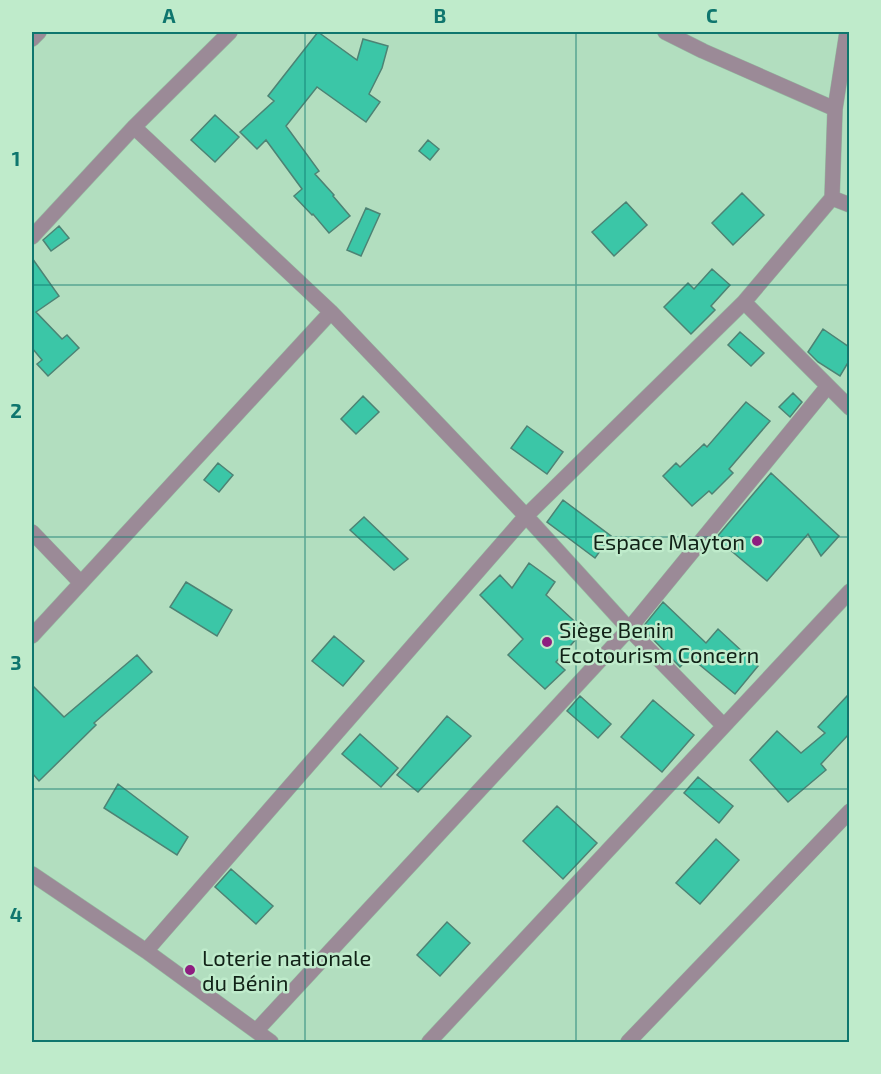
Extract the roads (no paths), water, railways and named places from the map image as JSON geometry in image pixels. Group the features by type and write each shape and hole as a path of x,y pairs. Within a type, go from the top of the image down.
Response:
{"street":[{"path":"32,39 39,32"},
{"path":"32,237 134,127 230,32"},
{"path":"665,32 835,109"},
{"path":"146,951 526,516 744,302 832,198 835,109 847,32"},
{"path":"134,127 331,312 526,516 629,629 723,725"},
{"path":"832,198 849,205"},
{"path":"744,302 849,408"},
{"path":"32,636 331,312"},
{"path":"256,1031 629,629 828,386"},
{"path":"32,532 81,583"},
{"path":"429,1042 723,725 848,596"},
{"path":"628,1042 849,811"},
{"path":"32,874 146,951 271,1042"}],"place":[{"name":"Espace Mayton","path":"757,541"},
{"name":"Siège Benin Ecotourism Concern","path":"547,642"},
{"name":"Loterie nationale du Bénin","path":"190,970"}]}
